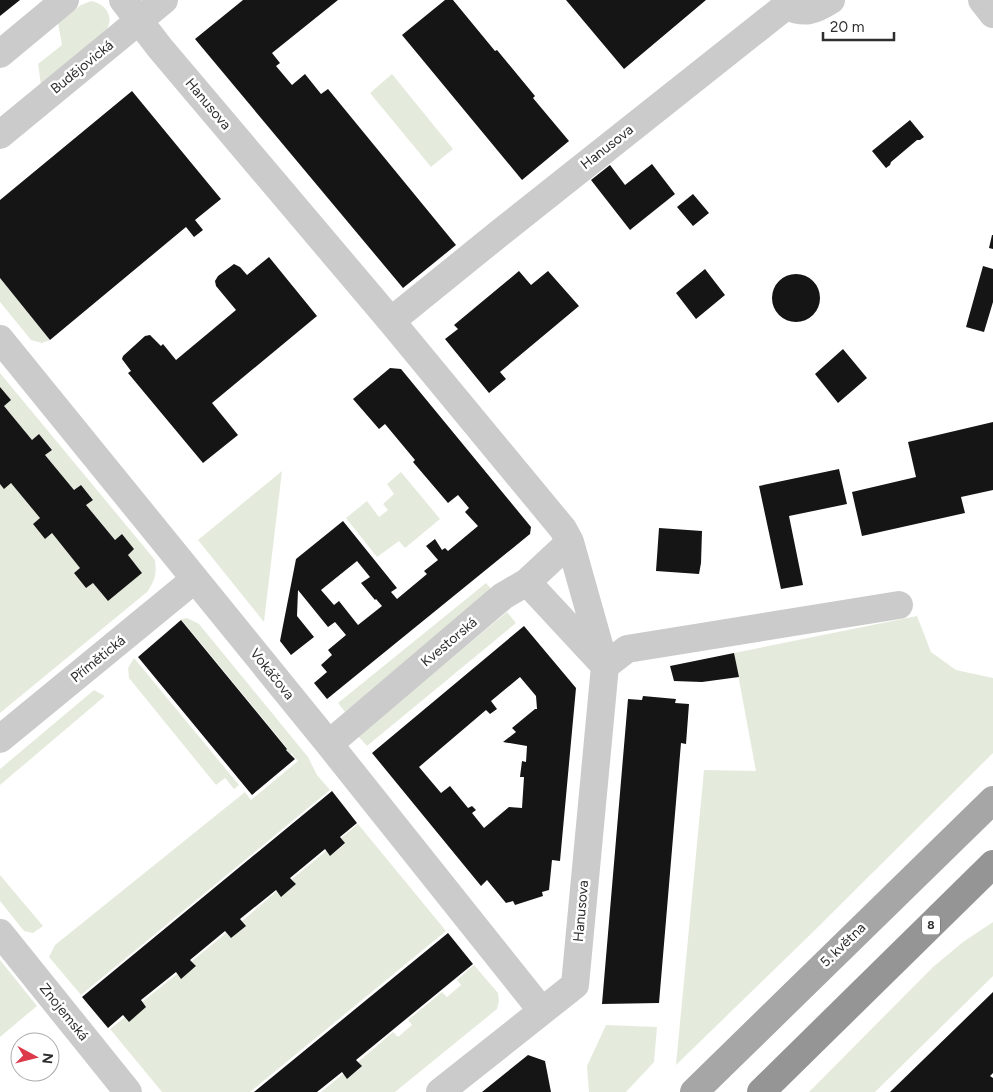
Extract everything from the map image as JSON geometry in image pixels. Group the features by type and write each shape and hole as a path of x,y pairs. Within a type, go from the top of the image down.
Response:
{"highway":[{"name":"8","path":"761,1092 993,864"}],"main road":[{"name":"5. května","path":"694,1092 993,800"}],"street":[{"path":"0,54 65,0"},
{"name":"Budějovická","path":"0,135 131,10 164,0"},
{"name":"Hanusova","path":"392,321 786,6 800,12 815,10 831,0"},
{"path":"982,0 993,14"},
{"name":"Hanusova","path":"131,10 392,321 563,529 570,542 605,666 575,985 440,1092"},
{"name":"Vokáčova","path":"0,339 329,744 542,1011"},
{"name":"Kvestorská","path":"329,744 503,596 527,582 570,542"},
{"name":"Přímětická","path":"0,739 195,580"},
{"path":"527,582 605,666 627,649 899,605"},
{"name":"Znojemská","path":"0,933 128,1092"}],"green space":[{"path":"91,1 101,5 107,11 110,20 107,29 41,85 38,64 62,45 58,23 81,5"},
{"path":"392,74 453,149 431,167 370,93"},
{"path":"0,278 50,340 42,343 31,340 0,302"},
{"path":"0,373 155,560 156,569 154,580 147,592 0,713 0,484 11,483 40,518 33,524 45,539 52,533 80,568 74,573 86,588 93,583 108,601 142,573 128,555 134,549 122,534 115,540 86,505 93,499 81,485 74,490 45,455 52,449 39,434 32,440 4,406 0,387"},
{"path":"282,471 264,622 198,540"},
{"path":"401,472 440,519 405,548 399,541 377,557 346,518 367,501 379,517 388,510 383,504 394,494 387,484"},
{"path":"486,583 493,591 345,712 338,703"},
{"path":"507,612 516,623 367,746 358,736"},
{"path":"917,616 931,652 956,670 993,678 993,753 676,1065 704,770 756,771 734,653"},
{"path":"187,618 199,624 308,757 317,775 330,790 81,995 49,957 55,945 245,792 251,800 298,761 286,750 287,748 181,619"},
{"path":"134,658 239,785 234,789 225,778 216,785 129,678 128,668"},
{"path":"94,690 105,696 0,785 0,769"},
{"path":"358,824 446,931 250,1092 162,1092 110,1029 125,1017 129,1022 146,1007 142,1002 177,974 181,978 196,967 192,961 226,933 231,938 245,926 242,921 277,891 282,896 296,884 292,879 326,851 330,856 345,844 341,838"},
{"path":"0,875 43,926 33,933 24,931 0,901"},
{"path":"993,922 993,976 875,1092 809,1092 933,967 963,942"},
{"path":"0,960 37,1006 0,1037"},
{"path":"474,965 498,993 497,1009 395,1092 321,1092 343,1074 347,1079 361,1067 358,1062 393,1032 398,1037 412,1025 408,1020 442,992 447,997 461,985 457,980"},
{"path":"606,1025 657,1027 654,1062 626,1092 589,1092 587,1066"}],"building":[{"path":"0,0 20,0 0,16"},
{"path":"243,0 338,0 272,53 280,63 276,66 292,85 305,74 321,94 328,89 456,245 403,288 195,39"},
{"path":"445,0 453,0 495,51 497,50 535,96 533,98 569,141 522,180 402,35"},
{"path":"566,0 706,0 624,69"},
{"path":"132,91 221,199 195,220 203,230 194,237 186,227 50,340 0,278 0,200"},
{"path":"910,120 924,137 917,140 886,168 872,151"},
{"path":"652,164 675,194 630,230 591,180 610,165 625,185"},
{"path":"693,194 709,213 693,226 677,207"},
{"path":"993,235 993,249 989,248"},
{"path":"269,257 317,316 212,403 238,435 203,463 128,373 131,371 122,359 145,336 150,335 161,346 163,344 176,360 236,310 216,286 215,281 218,276 234,264 240,267 247,275"},
{"path":"983,266 993,269 993,302 984,332 966,327"},
{"path":"705,269 725,295 696,319 676,293"},
{"path":"519,271 531,285 548,271 579,306 500,372 506,379 489,393 445,339 458,329 454,325"},
{"path":"796,274 805,276 813,281 818,289 820,298 818,307 813,315 805,320 796,322 787,320 779,315 774,307 772,298 774,289 779,281 787,276"},
{"path":"843,349 867,378 838,403 815,374"},
{"path":"390,368 401,369 531,527 530,534 327,699 314,683 327,672 321,665 332,655 328,650 346,635 335,622 328,627 298,590 297,616 314,637 291,655 280,641 296,559 343,521 397,588 391,592 397,599 427,574 424,571 438,560 426,546 435,539 442,550 445,548 448,551 478,526 465,512 469,508 458,495 448,503 413,462 415,460 385,424 379,429 353,399","holes":["357,561 370,577 361,583 382,606 358,625 339,601 334,605 321,590"]},
{"path":"0,387 11,400 4,406 32,440 39,434 52,450 45,455 74,490 81,485 93,500 86,505 115,540 122,534 134,549 128,555 142,573 108,601 93,583 86,588 74,573 80,568 52,533 45,539 33,524 40,518 11,483 4,489 0,484"},
{"path":"993,422 993,490 961,497 965,513 862,536 852,492 916,477 908,442"},
{"path":"839,469 847,504 789,516 803,585 781,589 759,486"},
{"path":"659,528 702,531 699,574 656,571"},
{"path":"181,620 295,759 252,795 138,657"},
{"path":"524,626 576,688 560,861 552,860 549,890 542,892 543,896 515,905 513,901 506,903 487,880 481,886 372,753","holes":["520,677 536,696 537,709 512,728 516,732 503,742 527,746 526,762 522,761 520,777 524,777 522,808 509,807 484,828 472,813 476,810 472,806 468,808 450,786 441,793 419,767 486,710 490,714 497,709 491,701"]},
{"path":"734,653 739,677 702,682 674,681 670,666"},
{"path":"643,696 676,699 675,703 689,704 686,744 681,743 659,1003 602,1004 628,699 642,700"},
{"path":"332,791 357,823 340,837 345,843 330,856 325,849 290,878 296,884 281,897 276,890 240,919 246,926 231,938 225,931 190,960 196,966 181,979 176,972 141,1000 146,1007 129,1022 123,1015 108,1028 82,997"},
{"path":"448,933 473,964 356,1060 362,1066 347,1079 342,1072 317,1092 254,1092"},
{"path":"993,992 993,1073 990,1076 993,1078 993,1092 890,1092"},
{"path":"528,1055 545,1061 551,1092 482,1092"}]}
